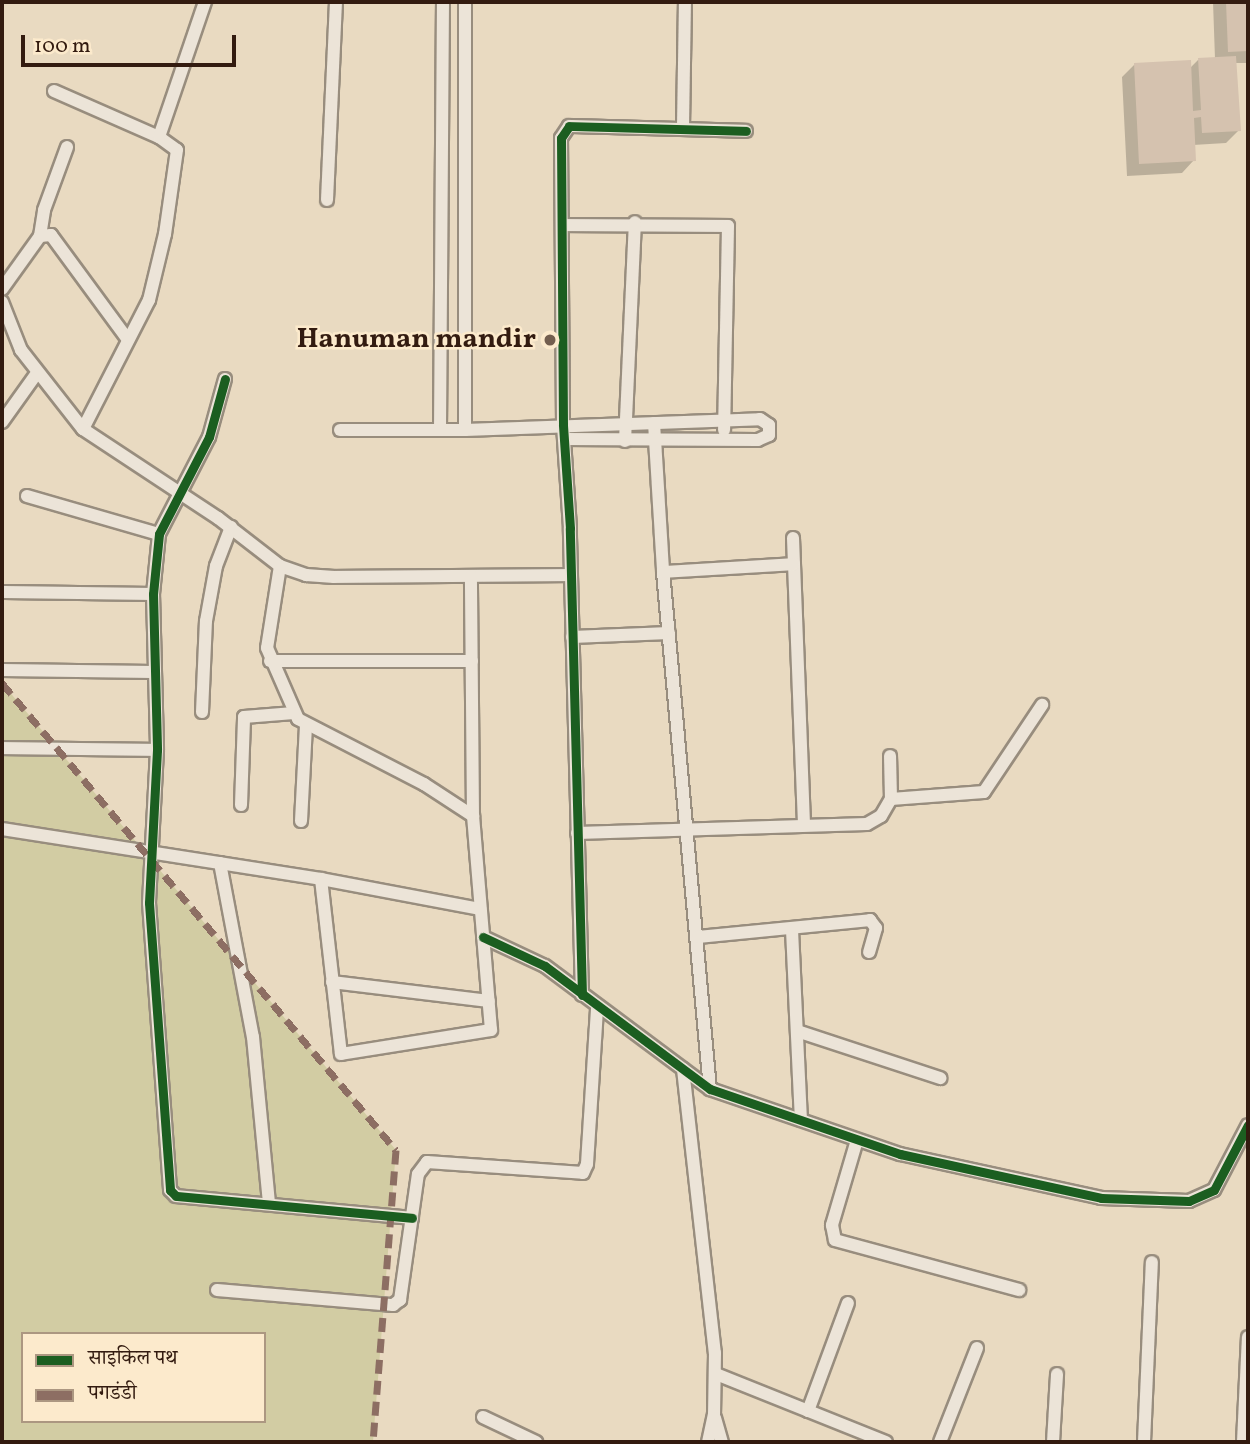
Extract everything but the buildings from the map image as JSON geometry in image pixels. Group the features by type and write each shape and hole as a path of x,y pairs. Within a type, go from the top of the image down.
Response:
{"street":[{"path":"159,137 205,2"},
{"path":"327,200 336,2"},
{"path":"440,430 443,2"},
{"path":"465,430 466,2"},
{"path":"682,127 685,2"},
{"path":"54,91 159,137 177,150 177,162 151,295 83,429"},
{"path":"582,995 563,424 561,138 569,126 682,127 746,131"},
{"path":"2,289 40,236 44,210 67,147"},
{"path":"562,225 635,222 722,224 731,230 724,441"},
{"path":"625,441 635,222"},
{"path":"40,236 51,235 128,340"},
{"path":"2,302 21,350 83,429 184,494 280,566 306,575 334,577 570,575"},
{"path":"2,422 37,373"},
{"path":"225,379 209,437 184,494 159,534 153,594 157,750 154,853 149,902 170,1190 176,1196 412,1218"},
{"path":"340,430 465,430 563,424 723,423 760,419 769,425 764,439 564,439"},
{"path":"654,423 663,572 710,1089"},
{"path":"27,496 159,534"},
{"path":"202,712 206,621 216,566 231,527"},
{"path":"793,538 804,825"},
{"path":"663,572 794,564"},
{"path":"280,566 266,634 270,661 294,713 306,725 424,784 473,816"},
{"path":"321,879 338,1048 347,1056 485,1035 491,1030 473,816 471,576"},
{"path":"4,592 153,594"},
{"path":"572,637 669,633"},
{"path":"270,661 472,662"},
{"path":"2,670 153,672"},
{"path":"891,799 984,792 1042,705"},
{"path":"241,805 244,717 294,713"},
{"path":"301,821 306,725"},
{"path":"2,748 157,750"},
{"path":"577,833 688,832 867,824 881,816 891,799 890,756"},
{"path":"2,829 321,879 480,909"},
{"path":"220,863 253,1037 269,1203"},
{"path":"698,937 874,921 869,951"},
{"path":"792,930 801,1120"},
{"path":"483,937 545,966 710,1089 900,1154 1101,1198 1189,1201 1214,1189 1248,1125"},
{"path":"332,982 489,1001"},
{"path":"217,1290 397,1303 418,1174 427,1162 583,1173 587,1164 597,1007"},
{"path":"797,1031 940,1078"},
{"path":"682,1069 700,1196 716,1374 714,1414 708,1442"},
{"path":"857,1140 831,1225 835,1240 1019,1290"},
{"path":"1144,1442 1152,1262"},
{"path":"808,1411 848,1303"},
{"path":"1244,1442 1248,1338"},
{"path":"940,1442 977,1348"},
{"path":"716,1374 886,1442"},
{"path":"1052,1442 1056,1374"},
{"path":"714,1414 722,1442"},
{"path":"483,1417 536,1442"}],"shaded area":[{"path":"2,683 396,1150 373,1442 2,1442"}],"marked path":[{"path":"2,683 396,1150 373,1442"}],"cycle path":[{"path":"582,995 570,528 563,424 561,138 569,126 746,131"},
{"path":"225,379 209,437 159,534 153,594 157,750 149,903 170,1190 176,1196 412,1218"},
{"path":"483,937 545,966 710,1089 900,1154 1101,1198 1189,1201 1214,1190 1248,1125"}],"place":[{"name":"Hanuman mandir","path":"550,340"}]}
